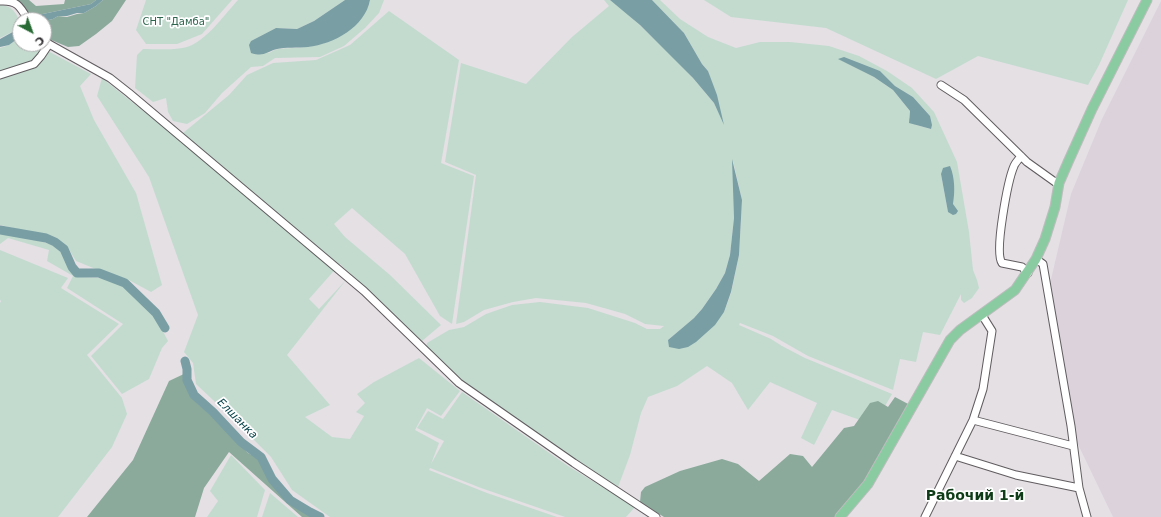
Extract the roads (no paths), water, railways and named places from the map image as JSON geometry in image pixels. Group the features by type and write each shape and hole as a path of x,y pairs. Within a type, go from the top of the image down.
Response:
{"main road":[{"path":"840,517 868,484 950,340 960,330 1015,290 1028,273 1045,239 1055,207 1059,183 1092,109 1147,0"}],"street":[{"path":"0,1 14,2 19,5 23,12"},
{"path":"52,45 96,70 129,93 364,291 459,383 574,463 656,517"},
{"path":"0,75 34,64 42,52"},
{"path":"941,85 964,100 1027,162 1055,182 1059,183"},
{"path":"1021,156 1014,166 1004,206 999,250 1000,260 1002,263 1022,266 1028,273"},
{"path":"1036,259 1043,264 1073,446 1078,488 1087,517"},
{"path":"925,517 974,420 983,389 992,331 982,314"},
{"path":"974,420 1073,446"},
{"path":"955,456 1016,475 1078,488"}],"water":[{"path":"96,0 103,0 84,13 58,16 52,19 52,12 91,4"},
{"path":"345,0 370,0 367,10 362,18 355,26 338,38 308,47 280,48 265,54 251,53 249,45 251,41 276,28 297,29 314,21"},
{"path":"610,0 652,0 684,33 702,64 708,71 717,95 724,125 714,103 693,78 640,25"},
{"path":"12,32 12,43 9,45 0,47 0,39"},
{"path":"844,57 880,71 895,86 913,97 930,116 932,125 931,129 909,123 910,111 893,90 874,77 838,59"},
{"path":"732,159 742,200 739,255 731,292 724,312 715,325 696,342 688,347 679,349 669,347 668,340 694,318 702,309 725,273 730,255 734,218"},
{"path":"950,166 954,185 953,204 958,211 953,215 948,212 941,174 943,168"}],"waterway":[{"name":"Елшанка","path":"0,230 46,238 55,242 64,249 72,267 77,273 99,273 125,283 156,313 165,328"},
{"name":"Елшанка","path":"185,361 187,380 194,395 213,412 241,442 261,457 272,479 290,500 320,517"}],"district":[{"name":"Рабочий 1‑й","path":"975,496"}],"park label":[{"name":"СНТ \"Дамба\"","path":"176,22"}]}
